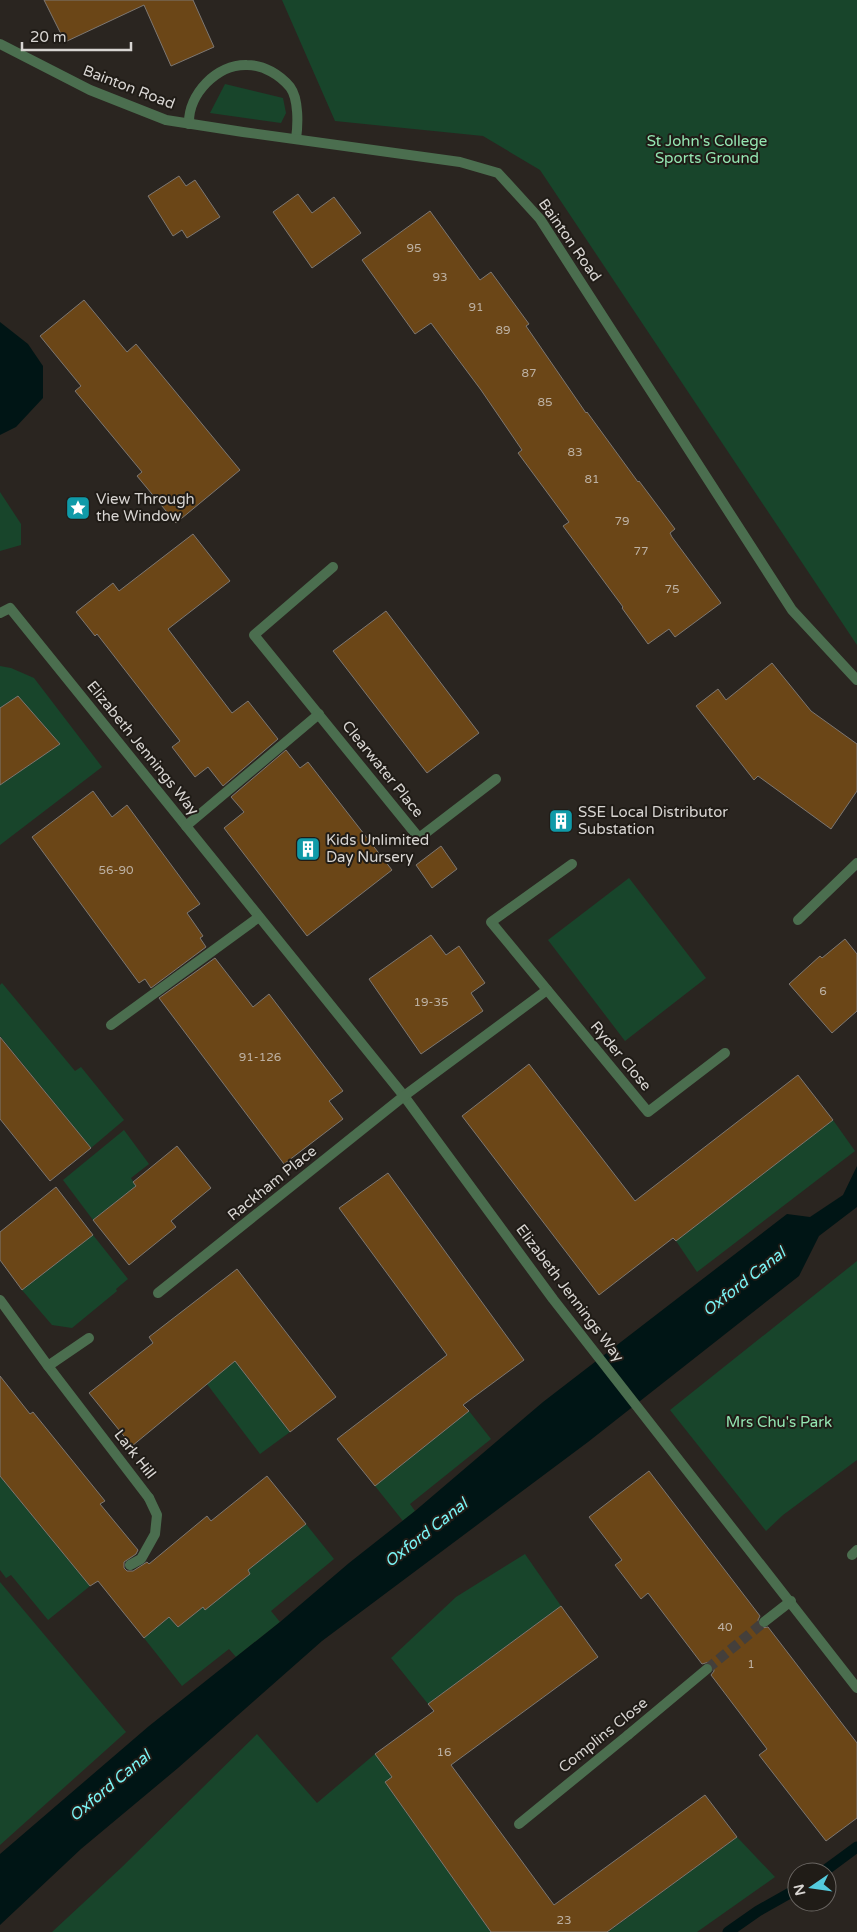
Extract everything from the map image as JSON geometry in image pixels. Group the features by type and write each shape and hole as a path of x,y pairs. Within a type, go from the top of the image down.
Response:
{"street":[{"name":"Bainton Road","path":"0,44 90,90 166,120 460,162 498,173 540,220 792,610 857,680"},
{"path":"189,124 189,114 193,101 205,85 223,70 247,65 269,69 291,88 298,116 296,139"},
{"name":"Clearwater Place","path":"333,567 254,635 419,838 496,779"},
{"name":"Elizabeth Jennings Way","path":"0,613 10,608 404,1096 554,1298 857,1688"},
{"path":"186,826 319,714"},
{"path":"798,920 857,863"},
{"name":"Ryder Close","path":"572,864 491,922 648,1112 725,1053"},
{"path":"111,1026 259,917"},
{"path":"404,1096 547,990"},
{"name":"Rackham Place","path":"158,1293 404,1096"},
{"name":"Lark Hill","path":"0,1300 149,1498 157,1515 156,1534 141,1559 130,1565"},
{"path":"48,1366 89,1338"},
{"path":"764,1622 791,1601"},
{"name":"Complins Close","path":"519,1824 707,1670"}],"green space":[{"name":"St John's College Sports Ground","path":"282,0 857,0 857,645 540,170 483,136 335,121"},
{"path":"225,84 283,98 286,113 281,123 210,113"},
{"path":"0,492 21,524 21,545 0,551"},
{"path":"0,666 11,668 34,678 102,767 0,845 0,785 60,744 18,696 0,708"},
{"path":"629,878 706,978 625,1041 548,940"},
{"path":"2,983 75,1071 81,1067 124,1120 91,1148 0,1036 0,985"},
{"path":"833,1120 855,1151 697,1272 676,1241"},
{"path":"124,1130 149,1164 131,1178 136,1186 93,1220 63,1180"},
{"path":"93,1235 128,1279 116,1289 117,1291 72,1328 52,1325 22,1290"},
{"name":"Mrs Chu's Park","path":"857,1261 857,1460 783,1515 766,1531 670,1410"},
{"path":"192,1304 290,1432 260,1454 163,1326"},
{"path":"469,1411 491,1439 410,1504 415,1511 403,1521 375,1486"},
{"path":"0,1476 90,1586 48,1620 11,1575 6,1578 0,1570"},
{"path":"306,1524 334,1559 271,1611 280,1622 236,1657 229,1649 182,1686 144,1638 169,1617 178,1627 203,1607 206,1609 250,1574 248,1570"},
{"path":"525,1554 561,1606 428,1704 391,1658 456,1597"},
{"path":"0,1582 126,1732 0,1845"},
{"path":"257,1734 317,1803 375,1754 392,1777 385,1782 491,1932 52,1932 122,1867"},
{"path":"737,1837 775,1877 697,1932 608,1932"}],"water":[{"path":"0,322 28,344 43,366 43,398 16,427 0,435"},
{"name":"Oxford Canal","path":"857,1166 857,1207 819,1236 799,1276 588,1442 322,1641 178,1768 81,1849 0,1925 0,1854 149,1726 415,1511 543,1402 787,1214 810,1217 843,1195"}],"building":[{"path":"44,0 193,0 214,47 171,66 144,5 65,42"},
{"path":"179,176 186,186 195,180 220,217 187,238 182,230 173,236 148,196"},
{"path":"298,194 312,213 334,197 361,233 312,268 273,212"},
{"path":"430,211 480,280 491,272 529,324 526,326 586,413 675,529 670,533 672,537 721,603 675,637 669,629 648,644 563,526 569,522 518,453 522,450 481,390 431,323 415,334 362,260"},
{"path":"84,300 127,352 136,344 240,470 176,523 137,476 142,472 75,391 81,386 40,336"},
{"path":"193,534 230,581 168,629 232,713 248,701 278,739 223,786 208,767 195,777 172,747 180,741 97,634 95,636 76,612 113,583 119,591"},
{"path":"386,611 479,733 427,773 333,651"},
{"path":"772,663 811,711 857,744 857,791 831,829 758,776 754,780 696,706 718,689 726,700"},
{"path":"18,696 60,744 0,785 0,708"},
{"name":"Kids Unlimited Day Nursery","path":"286,750 300,768 308,762 392,870 307,936 224,828 244,812 231,797"},
{"path":"93,791 112,817 127,805 200,904 187,913 203,936 200,938 206,947 151,988 145,979 139,983 32,837"},
{"path":"441,846 457,869 432,888 416,865"},
{"path":"431,935 446,955 459,946 485,983 471,993 483,1011 421,1054 369,979"},
{"path":"845,939 857,954 857,1011 832,1033 789,984 820,956 822,958"},
{"path":"215,958 253,1007 269,994 343,1091 329,1101 343,1119 284,1164 159,998"},
{"path":"0,1037 91,1148 50,1181 0,1119"},
{"path":"529,1064 635,1201 798,1075 833,1120 676,1241 673,1238 599,1295 462,1116"},
{"path":"177,1146 211,1188 171,1221 176,1227 129,1265 93,1220 136,1186 133,1182"},
{"path":"388,1173 524,1360 463,1405 469,1411 375,1486 337,1439 447,1355 339,1208"},
{"path":"56,1187 93,1235 22,1290 0,1260 0,1232"},
{"path":"237,1269 336,1397 290,1432 235,1361 132,1446 89,1393 153,1343 149,1337"},
{"path":"0,1376 30,1414 33,1412 105,1501 100,1504 138,1550 136,1554 124,1562 124,1568 127,1571 133,1571 147,1562 149,1564 207,1516 211,1521 267,1476 306,1524 248,1570 250,1574 205,1610 203,1607 178,1627 169,1617 144,1638 98,1581 90,1586 0,1476"},
{"path":"649,1471 760,1616 758,1626 762,1628 768,1627 857,1743 857,1818 826,1841 759,1755 767,1749 711,1675 714,1671 713,1665 709,1662 702,1664 648,1593 641,1599 615,1565 622,1560 589,1517"},
{"path":"561,1606 598,1657 451,1765 554,1905 705,1795 737,1837 607,1932 491,1932 385,1782 392,1777 375,1754 434,1711 428,1704"}],"waterway":[{"path":"837,1862 857,1847"},
{"path":"728,1932 758,1911 787,1895"}],"tunnel":[{"path":"707,1669 764,1622"}],"place":[{"name":"View Through the Window","path":"78,508"},
{"name":"SSE Local Distributor Substation","path":"561,821"},
{"name":"Kids Unlimited Day Nursery","path":"308,849"}]}
